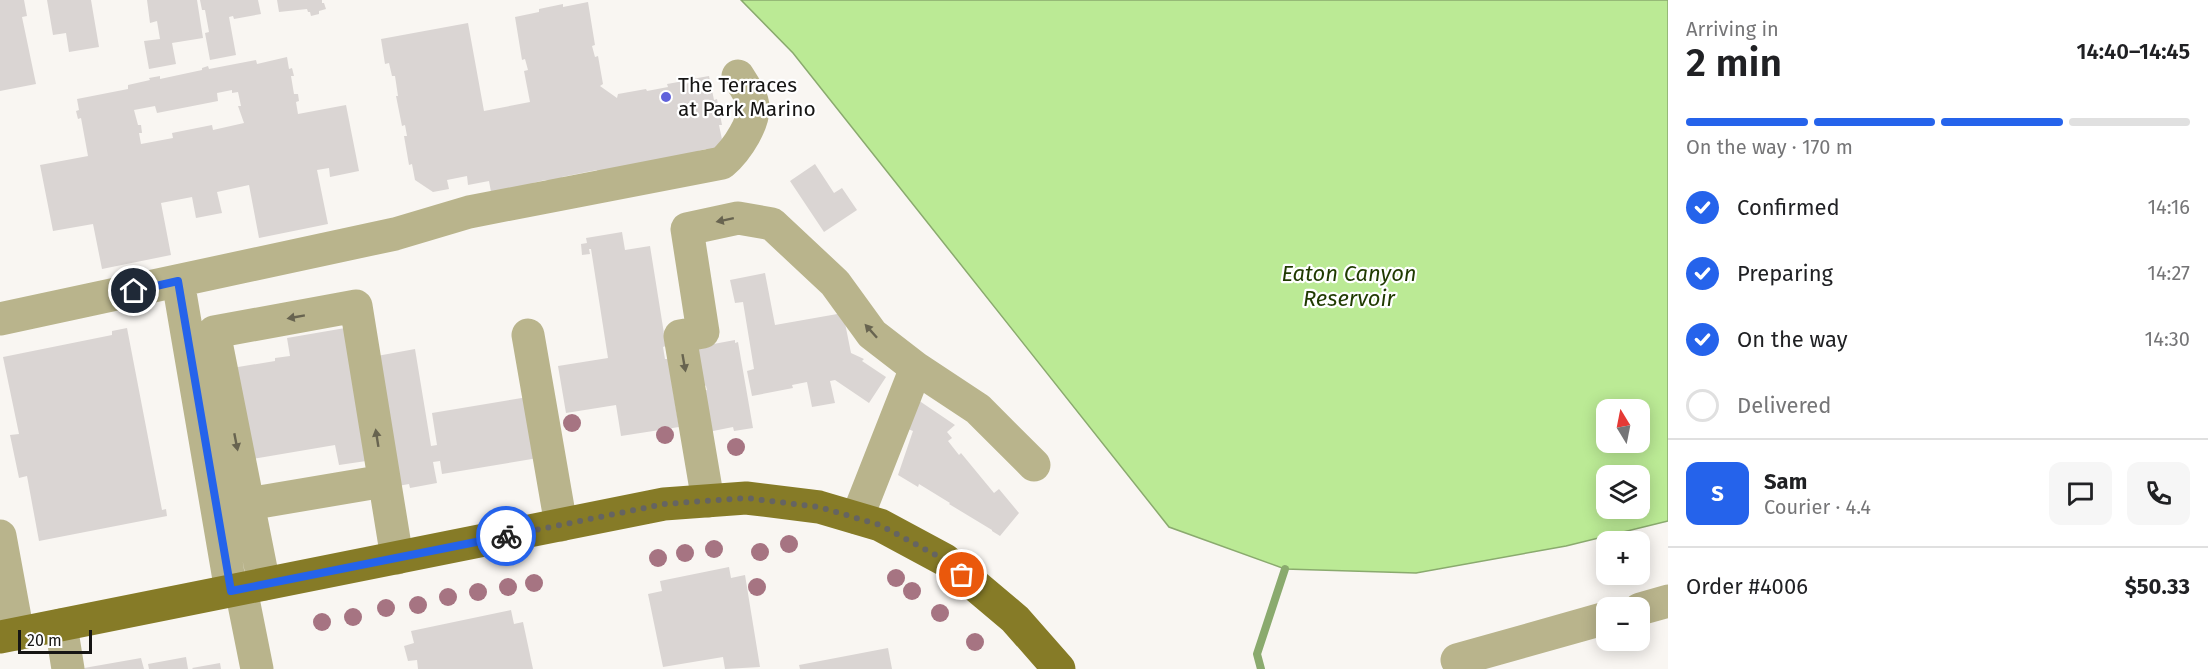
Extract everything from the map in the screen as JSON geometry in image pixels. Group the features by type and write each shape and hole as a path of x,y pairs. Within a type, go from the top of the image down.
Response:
{"main road":[{"path":"29,631 664,504 746,498 819,507 880,525 945,560 1014,619 1059,669"}],"street":[{"path":"0,319 395,234 469,212 722,163 734,153 752,120 753,102 738,76"},
{"path":"708,501 680,336 703,332 687,229 738,218 771,224 834,283 872,334 916,368 978,409 1034,465"},
{"path":"178,281 246,588 257,669"},
{"path":"246,588 248,504 214,332 356,306 398,558"},
{"path":"528,335 561,525"},
{"path":"856,518 916,368"},
{"path":"248,504 384,481"},
{"path":"0,536 29,631 46,669"},
{"path":"1650,606 1668,601"},
{"path":"1457,660 1596,621"},
{"path":"29,631 68,669"}],"water":[{"name":"Eaton Canyon Reservoir","path":"741,0 1668,0 1668,521 1627,531 1596,531 1596,539 1566,546 1416,573 1285,569 1169,527 793,53"}],"building":[{"path":"0,0 24,0 27,16 22,17 36,84 0,91"},
{"path":"47,0 91,0 99,47 69,52 66,33 53,35"},
{"path":"147,0 197,0 203,38 172,43 176,64 149,69 144,41 160,39 157,21 150,23"},
{"path":"200,0 258,0 261,14 234,19 233,16 229,17 236,55 210,60 205,33 209,32 205,10 202,10"},
{"path":"277,0 322,0 326,9 311,16 307,9 279,12"},
{"name":"The Terraces at Park Marino","path":"588,2 595,45 592,46 595,57 598,56 603,84 600,86 617,98 618,94 668,87 667,84 684,81 685,84 693,82 692,79 709,76 714,100 717,99 724,149 707,152 706,149 698,151 699,154 598,174 597,170 562,177 563,181 545,180 533,183 534,186 491,192 489,181 468,185 467,176 447,180 449,189 433,192 415,180 412,164 409,165 404,136 407,136 405,125 402,126 396,96 398,96 395,76 392,76 389,63 385,64 381,39 468,23 484,111 530,102 524,71 528,70 525,59 522,60 515,17 563,4 563,7"},
{"path":"287,57 289,69 292,68 294,76 291,76 294,94 298,94 299,101 296,102 298,114 346,105 359,171 330,177 329,168 317,170 328,224 259,238 249,185 217,192 222,213 196,218 192,197 161,203 171,255 102,269 93,224 53,231 40,165 88,156 81,118 78,119 76,111 79,110 77,99 128,89 128,85 150,80 149,78 160,76 160,79 202,70 208,66 209,69 256,60 257,64","holes":["232,90 232,93 238,92 241,106 238,106 244,123 213,130 212,125 172,133 173,138 141,144 139,133 142,133 141,125 138,125 134,110 155,106 157,113 218,101 217,93"]},
{"path":"815,164 834,193 842,188 857,210 824,232 790,181"},
{"path":"622,232 625,250 650,246 666,346 663,347 665,359 668,359 679,427 621,436 616,405 566,413 558,366 608,358 591,249 589,249 590,254 582,255 581,244 587,243 586,238"},
{"path":"765,273 775,325 843,313 851,353 864,359 862,361 886,377 869,403 835,380 830,381 835,403 812,407 807,382 792,385 793,388 752,396 747,371 754,369 743,302 735,303 730,280"},
{"path":"351,327 373,460 339,465 335,445 241,461 226,369 275,361 275,358 290,356 287,338"},
{"path":"127,328 162,510 166,509 167,516 39,541 27,476 19,478 10,435 19,434 3,357 112,335 112,331"},
{"path":"735,340 735,343 738,342 753,428 734,431 733,427 703,433 695,392 707,390 706,386 698,381 692,348"},
{"path":"415,349 431,446 437,445 432,413 534,396 544,457 442,474 440,461 433,462 437,483 410,488 409,484 398,486 377,356"},
{"path":"918,400 955,425 947,432 952,438 948,441 994,493 999,489 1019,513 1000,536 919,484 918,487 898,475 913,431 908,429"},
{"path":"729,567 731,578 745,575 760,667 725,669 723,657 663,667 648,594 662,591 660,581"},
{"path":"511,610 514,624 523,622 533,669 418,669 417,660 408,661 404,646 414,643 411,631"},
{"path":"888,648 892,669 800,669 799,665"},
{"path":"186,657 188,669 149,669 148,664"},
{"path":"141,658 144,669 84,669 84,668"},
{"path":"220,663 221,669 192,668"}],"waterway":[{"path":"1261,669 1257,654 1285,569"}],"way so far":[{"path":"506,536 664,504 746,498 819,507 880,525 945,560 962,575"}],"place":[{"name":"The Terraces at Park Marino","path":"666,97"}],"route":[{"path":"134,291 178,281 231,591 506,536"}]}
